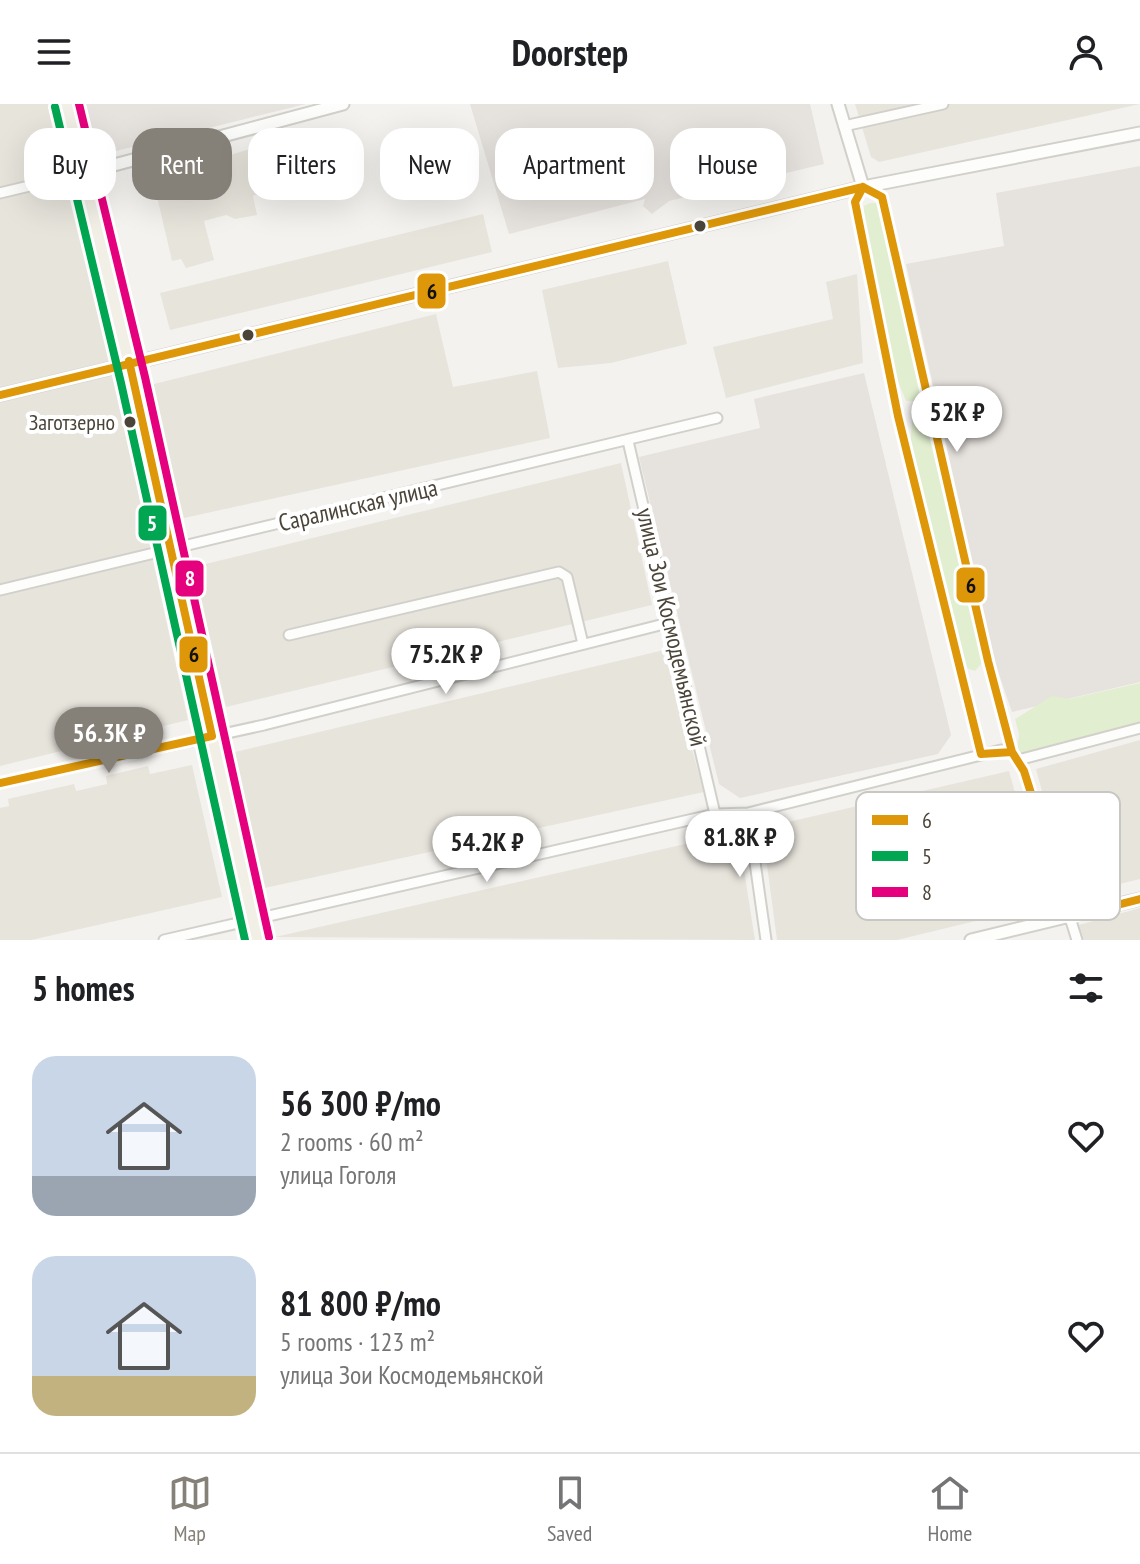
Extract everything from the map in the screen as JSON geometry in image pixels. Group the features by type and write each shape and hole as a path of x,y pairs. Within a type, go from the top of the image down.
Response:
{"main road":[{"path":"67,104 73,128"},
{"path":"90,200 257,940"}],"street":[{"path":"116,164 343,104"},
{"path":"838,104 863,187 882,197 1015,756 1027,792"},
{"path":"844,126 943,104"},
{"path":"0,395 129,361 863,187 1140,133"},
{"path":"0,193 24,187"},
{"path":"863,187 855,202 895,400 981,754"},
{"name":"Саралинская улица","path":"0,590 717,418"},
{"name":"улица Зои Космодемьянской","path":"628,441 715,814"},
{"path":"289,635 559,572 567,577 583,644"},
{"path":"0,783 212,736 672,622"},
{"path":"164,940 715,814 748,813 981,754 1001,750 1015,756 1140,728"},
{"path":"748,813 766,940"},
{"path":"1120,904 1140,899"},
{"path":"971,940 1057,920"},
{"path":"1071,920 1077,940"}],"shaded area":[{"path":"0,104 53,104 58,128 24,128 24,200 74,200 188,720 0,766"},
{"path":"79,104 306,104 209,128 132,128 132,147 116,151 116,128 85,128"},
{"path":"470,104 810,104 824,164 786,173 786,128 670,128 670,200 673,200 652,214 643,206 645,200 654,200 654,128 495,128 495,187"},
{"path":"855,104 1140,104 879,162 871,157"},
{"path":"248,150 248,200 254,200 257,215 235,219 226,215 204,221 214,260 186,268 181,259 172,261 158,200 232,200 232,154"},
{"path":"1140,166 1140,682 1012,712 995,663 906,264 1004,246 996,193"},
{"path":"499,200 641,200 509,234"},
{"path":"483,214 492,252 170,330 160,293"},
{"path":"668,261 687,344 611,363 558,368 542,290"},
{"path":"857,274 863,363 726,398 713,347 833,319 826,282"},
{"path":"436,314 453,387 537,371 550,438 184,518 150,385"},
{"path":"864,373 951,735 938,754 740,798 719,784 639,457 760,428 754,399"},
{"path":"621,463 652,605 226,707 193,567"},
{"path":"664,650 704,792 260,889 235,752"},
{"path":"1140,740 1140,879 1120,884 1120,792 1042,792 1036,769"},
{"path":"192,765 222,897 31,940 0,940 0,808 9,806 8,799 74,784 76,791 107,784 106,776 148,766 150,774"},
{"path":"1009,771 1015,792 918,792"},
{"path":"856,806 856,920 980,920 897,940 777,940 762,828"},
{"path":"738,832 755,940 275,937"},
{"path":"1140,908 1140,940 1084,940 1079,925 1097,920 1120,920 1120,914"}],"green space":[{"path":"876,203 882,214 922,394 918,401 906,401 890,361 863,219 864,206"},
{"path":"922,419 930,430 982,663 975,671 963,667 910,447 912,421"},
{"path":"1140,683 1140,732 1023,755 1017,750 1019,734 1015,719 1052,696 1069,699"}],"transit line":[{"name":"8","path":"79,104 145,377 269,937"},
{"name":"5","path":"55,107 121,383 245,940"},
{"name":"6","path":"863,187 882,197 988,661 1012,752 1024,771 1031,792"},
{"name":"6","path":"863,187 855,202 898,416 981,754 1012,752"},
{"name":"6","path":"0,395 863,187"},
{"name":"6","path":"0,783 212,736 129,361"},
{"name":"6","path":"1120,904 1140,899"}],"place":[{"name":"Заготзерно","path":"130,422"}]}
